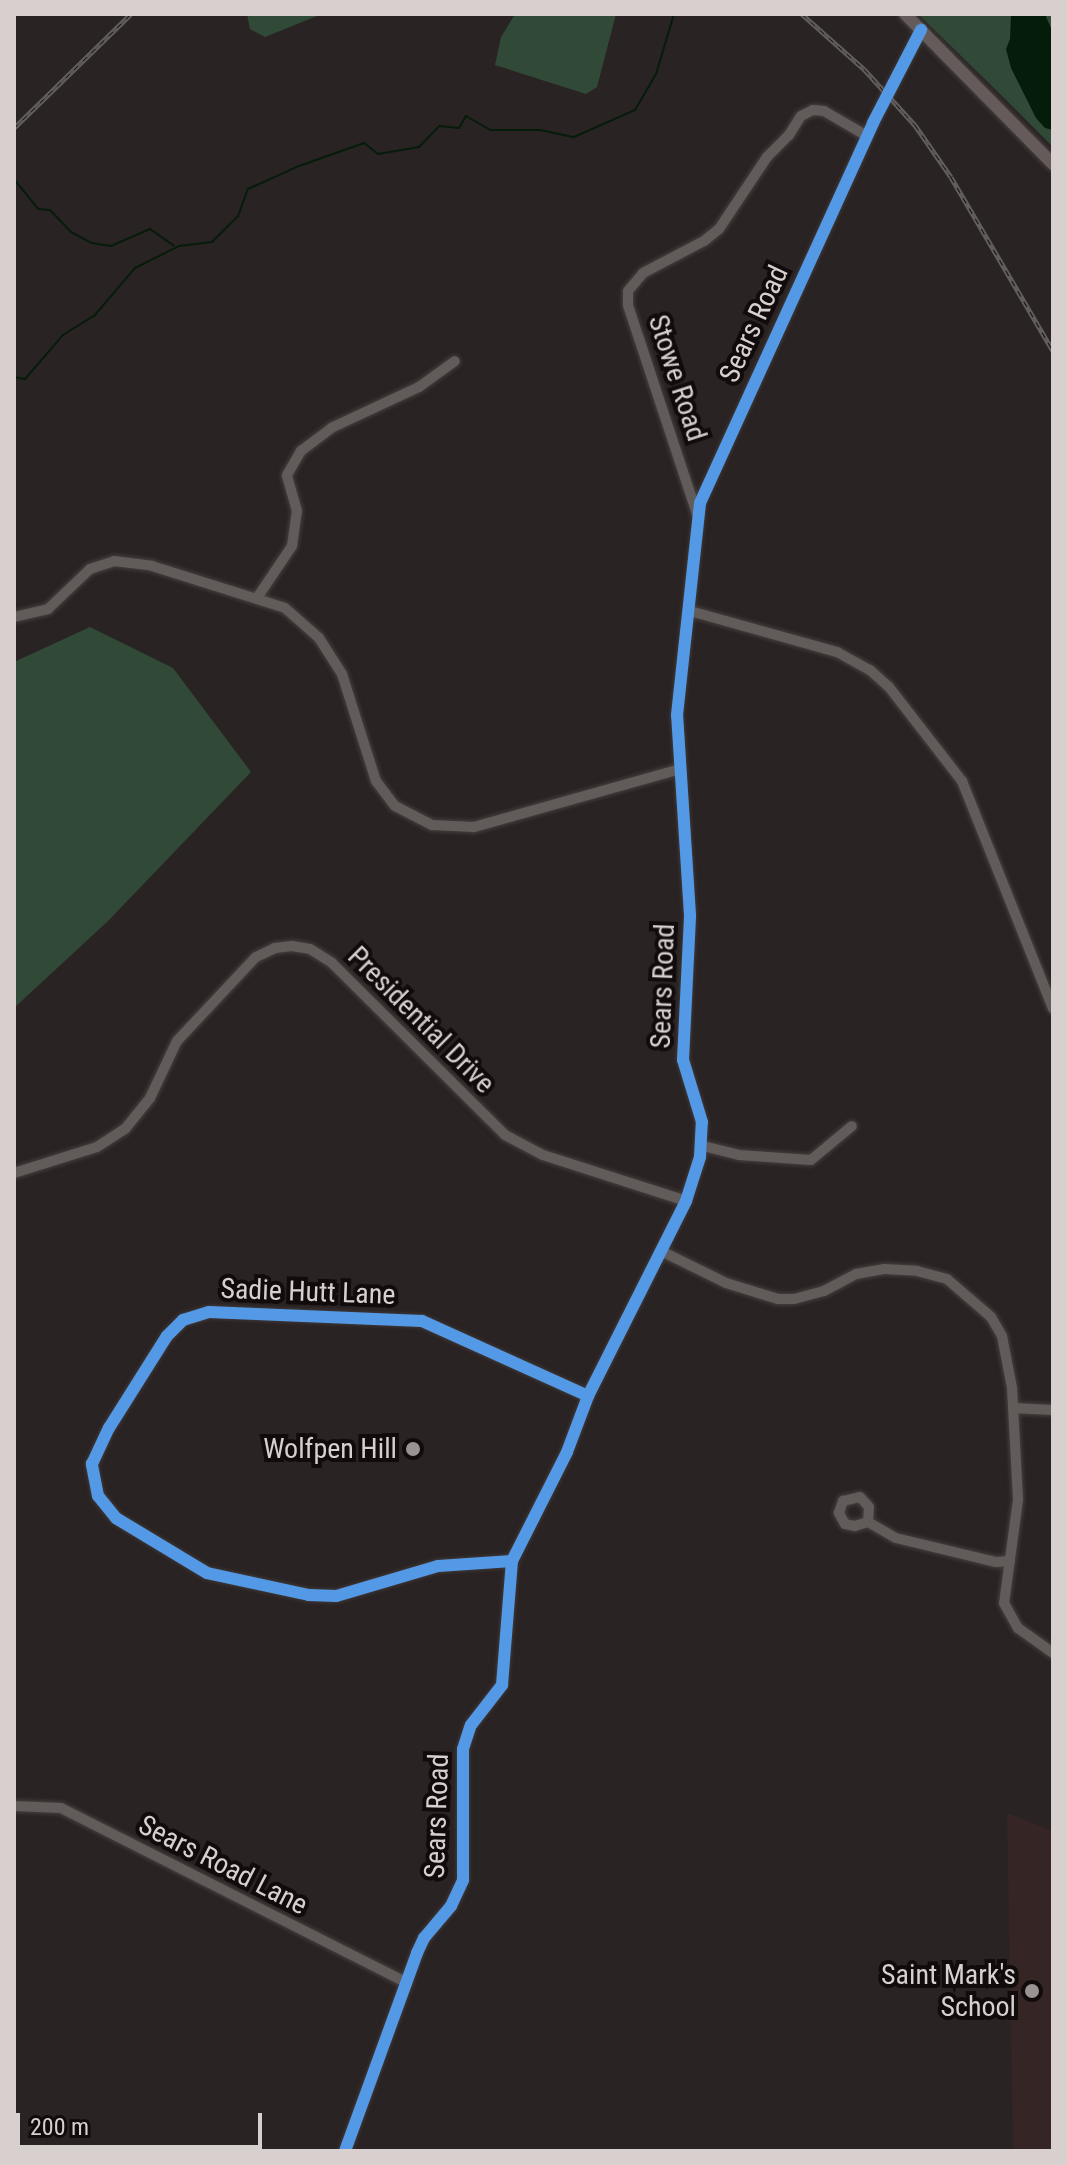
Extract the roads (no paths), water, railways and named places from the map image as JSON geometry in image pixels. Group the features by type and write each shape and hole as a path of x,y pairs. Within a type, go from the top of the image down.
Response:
{"main road":[{"path":"905,14 1053,164"}],"street":[{"name":"Sears Road","path":"345,2151 424,1938 451,1906 463,1880 463,1749 475,1718 502,1685 512,1561 565,1455 588,1396 686,1201 703,1146 702,1122 683,1060 691,939 678,703 698,516 717,463 867,136 921,30"},
{"name":"Stowe Road","path":"698,516 628,305 628,291 643,273 704,241 719,229 767,157 789,135 801,116 813,110 824,111 867,136"},
{"path":"257,598 292,546 297,511 287,475 301,451 331,428 419,387 455,361"},
{"path":"14,617 48,609 90,569 114,561 143,564 285,608 319,638 342,674 376,781 395,806 420,821 443,827 474,827 681,769"},
{"path":"690,611 825,648 870,670 915,716 957,772 1053,1008"},
{"name":"Presidential Drive","path":"14,1173 97,1147 125,1129 150,1098 177,1041 256,957 275,948 292,946 310,949 332,963 505,1135 543,1155 686,1201"},
{"path":"703,1146 739,1155 811,1160 852,1126"},
{"path":"661,1251 726,1283 778,1299 794,1299 824,1291 856,1274 884,1269 917,1271 947,1279 991,1317 1002,1336 1013,1408 1018,1500 1004,1603 1009,1616 1036,1643 1053,1653"},
{"name":"Sadie Hutt Lane","path":"512,1561 438,1566 336,1596 309,1595 207,1573 116,1518 98,1496 92,1464 109,1428 167,1336 183,1320 209,1312 422,1321 588,1396"},
{"path":"1013,1408 1053,1410"},
{"path":"868,1522 896,1538 996,1562 1010,1561"},
{"name":"Sears Road Lane","path":"14,1806 61,1808 407,1983"}],"waterway":[{"path":"14,377 25,379 63,335 94,316 135,268 179,246 212,242 238,216 248,189 299,166 364,143 378,154 419,147 439,126 459,128 466,116 490,130 540,130 574,137 635,110 656,74 674,14"},
{"path":"14,179 38,209 50,210 71,232 92,243 111,246 150,229 174,246"}],"railway":[{"path":"14,128 131,14"},
{"path":"802,14 864,69 915,125 951,177 1053,351"}],"place":[{"name":"Wolfpen Hill","path":"413,1449"},
{"name":"Saint Mark's School","path":"1032,1991"}]}
